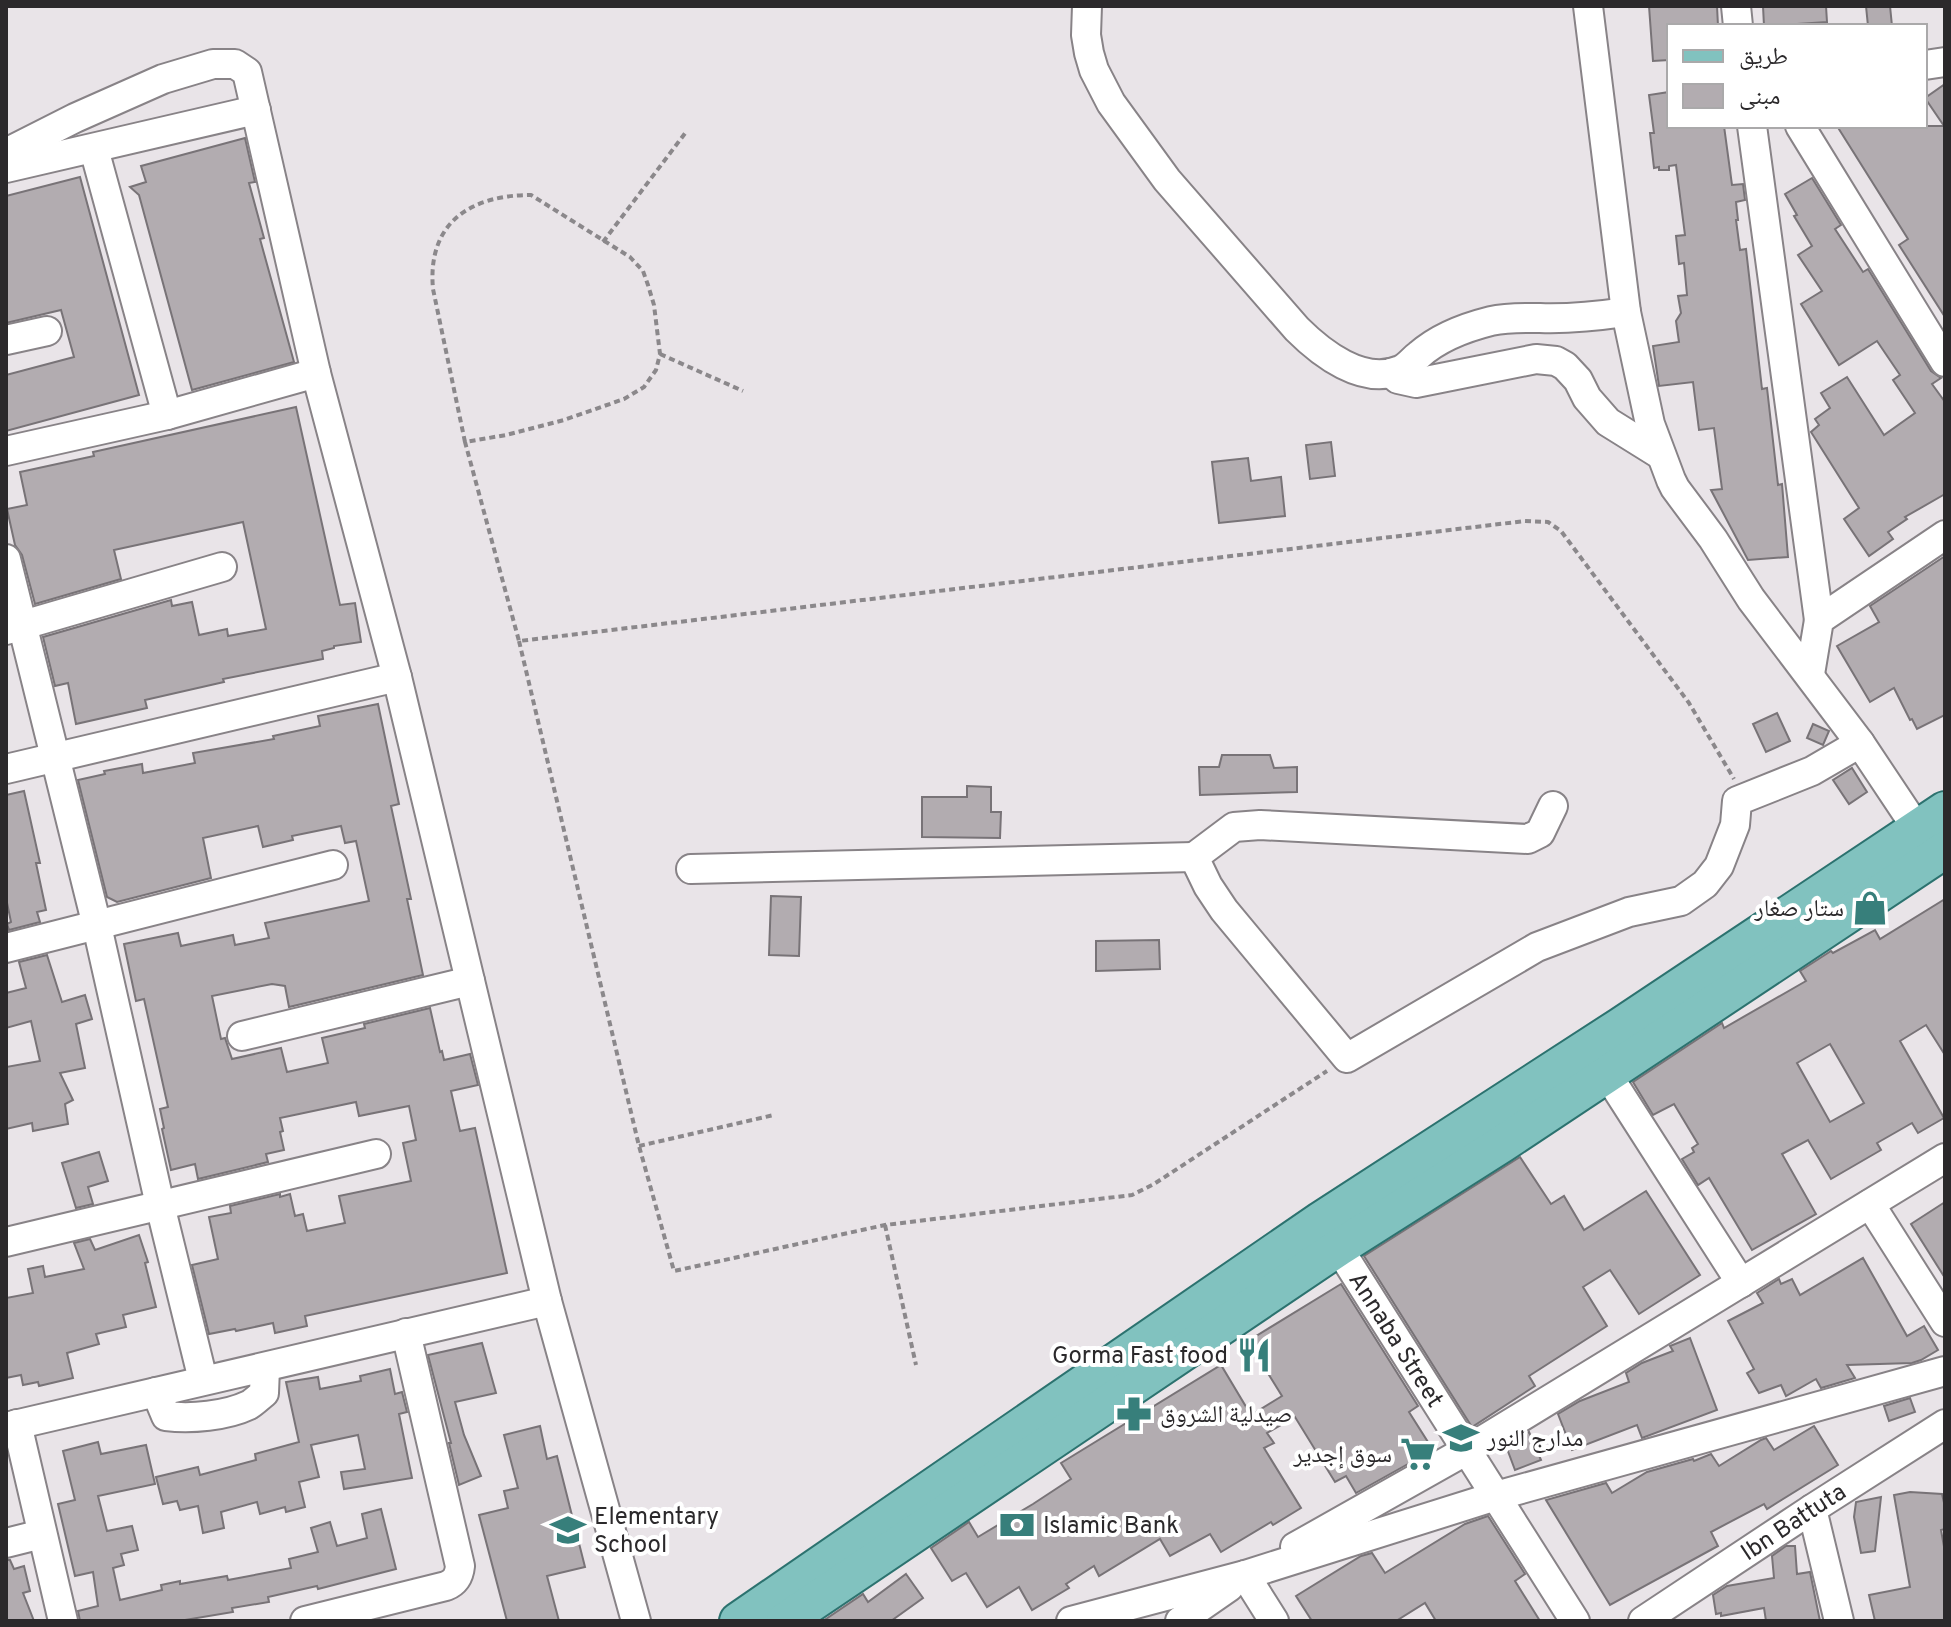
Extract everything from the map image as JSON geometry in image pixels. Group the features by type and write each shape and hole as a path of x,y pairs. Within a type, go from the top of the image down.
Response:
{"main road":[{"path":"738,1621 1330,1234 1607,1074 1935,836"},
{"path":"785,1621 1619,1027 1935,836"}],"street":[{"path":"1087,6 1089,53 1102,87 1167,180 1321,351 1373,374 1391,373 1407,367 1440,341 1494,320 1626,312"},
{"path":"1588,6 1626,312 1646,409 1661,455 1675,488 1713,539 1751,599 1935,836"},
{"path":"6,153 151,85 213,64 235,64 247,72 316,373 397,677 547,1301 636,1621"},
{"path":"6,168 256,110"},
{"path":"1752,128 1819,620 1810,674"},
{"path":"1801,128 1945,362"},
{"path":"94,149 167,415"},
{"path":"6,340 47,331"},
{"path":"1391,373 1398,379 1416,383 1536,359 1556,361 1572,372 1587,398 1608,422 1661,455"},
{"path":"6,451 167,415 316,373"},
{"path":"1819,620 1945,535"},
{"path":"6,559 14,627 55,758 203,1380"},
{"path":"14,627 222,567"},
{"path":"6,769 397,677"},
{"path":"1194,857 1224,910 1347,1058 1537,947 1629,912 1681,901 1705,884 1719,866 1735,825 1737,801 1812,771 1860,743"},
{"path":"691,869 1194,857 1234,827 1260,825 1528,839 1540,833 1553,806"},
{"path":"6,948 333,865"},
{"path":"242,1036 470,981"},
{"path":"1607,1074 1741,1283"},
{"path":"6,1242 376,1154"},
{"path":"1180,1621 1245,1575 1467,1450 1945,1158"},
{"path":"1870,1204 1945,1322"},
{"name":"Annaba Street","path":"1330,1234 1575,1621"},
{"path":"63,1621 12,1425 547,1301"},
{"path":"305,1621 446,1586 453,1583 460,1573 406,1333"},
{"path":"156,1392 166,1416 188,1418 226,1411 251,1404 264,1393 265,1368"},
{"path":"1071,1621 1245,1575 1496,1496 1945,1371"},
{"name":"Ibn Battuta","path":"1643,1621 1945,1424"},
{"path":"1812,1509 1839,1621"},
{"path":"6,1543 42,1534"},
{"path":"1245,1575 1274,1621"},
{"path":"612,1621 627,1591"}],"path":[{"path":"603,242 686,132"},
{"path":"465,442 564,420 624,399 644,387 656,370 660,354 654,305 643,271 630,257 531,195 490,199 452,221 440,239 431,267 433,289 465,442 519,641 639,1146 674,1271 885,1225 1132,1195 1154,1184 1347,1058"},
{"path":"660,354 743,391"},
{"path":"519,641 1525,521 1548,522 1561,531 1689,703 1734,778 1737,801"},
{"path":"639,1146 774,1115"},
{"path":"885,1225 916,1365"}],"building":[{"path":"1649,6 1717,6 1718,24 1667,24 1667,60 1653,61"},
{"path":"1763,6 1826,6 1827,22 1764,24"},
{"path":"1866,6 1890,6 1892,24 1868,24"},
{"path":"1945,84 1945,317 1899,245 1908,239 1838,128 1944,126 1927,97"},
{"path":"1667,92 1667,128 1724,128 1732,185 1743,184 1745,200 1736,202 1736,220 1740,250 1746,249 1762,389 1767,388 1778,485 1782,484 1788,557 1748,560 1711,490 1722,489 1714,428 1699,430 1693,382 1659,386 1653,346 1679,342 1676,321 1681,313 1678,296 1687,295 1684,263 1679,264 1676,236 1685,235 1676,165 1669,166 1669,170 1654,168 1649,95"},
{"path":"245,138 255,182 249,183 264,238 260,239 294,362 192,390 139,195 130,187 146,182 141,166"},
{"path":"80,177 139,395 6,431 6,375 74,357 61,310 6,323 6,196"},
{"path":"1812,178 1841,225 1835,229 1863,272 1868,269 1931,371 1941,378 1932,384 1945,402 1945,494 1905,517 1907,519 1888,532 1893,539 1869,556 1844,519 1859,508 1811,432 1819,425 1815,419 1830,408 1821,393 1847,377 1884,435 1915,413 1893,380 1900,375 1877,341 1839,365 1801,304 1822,291 1798,255 1812,246 1785,194"},
{"path":"296,407 340,605 355,603 361,642 322,651 323,659 223,679 224,682 145,700 147,708 76,724 68,683 55,686 43,637 171,600 172,606 192,602 199,635 227,629 228,636 266,629 243,522 114,550 121,579 35,604 22,555 15,545 7,509 27,505 20,472 94,456 93,452"},
{"path":"1331,442 1335,476 1310,479 1306,445"},
{"path":"1248,458 1251,481 1281,477 1285,516 1219,523 1212,462"},
{"path":"1945,556 1945,715 1917,729 1894,688 1870,702 1837,646 1879,622 1870,606"},
{"path":"378,704 399,804 391,806 423,975 289,1007 285,986 272,984 212,996 221,1039 225,1038 232,1059 281,1048 287,1072 328,1063 322,1038 430,1008 444,1060 470,1054 478,1085 451,1091 460,1131 475,1128 507,1273 305,1316 307,1326 275,1333 273,1323 209,1334 192,1265 218,1259 209,1217 231,1213 230,1206 290,1194 295,1216 303,1214 307,1231 345,1223 339,1196 411,1181 403,1143 416,1140 409,1106 359,1116 356,1102 280,1118 284,1150 266,1154 268,1162 198,1179 195,1164 171,1170 160,1109 168,1107 144,999 136,1001 124,944 178,933 181,946 233,935 235,945 269,938 265,923 369,901 356,841 345,843 341,826 292,836 293,840 263,847 258,826 203,838 211,878 117,902 107,897 78,780 105,774 104,771 142,764 143,773 195,763 193,753 274,739 273,736 320,726 318,716"},
{"path":"1777,713 1790,741 1766,752 1753,724"},
{"path":"1813,724 1829,731 1823,745 1807,738"},
{"path":"1222,755 1270,755 1274,768 1297,767 1297,792 1200,795 1199,767 1219,767"},
{"path":"1852,768 1867,792 1849,804 1833,780"},
{"path":"967,786 991,787 991,812 1001,812 1000,838 922,837 922,797 967,797"},
{"path":"24,791 40,863 36,863 46,910 37,912 40,922 9,930 6,795"},
{"path":"771,896 801,897 799,956 769,955"},
{"path":"1945,899 1945,1055 1926,1025 1900,1041 1944,1118 1918,1133 1912,1123 1877,1143 1881,1150 1831,1179 1808,1140 1782,1154 1816,1214 1752,1250 1709,1178 1698,1185 1682,1159 1694,1152 1692,1148 1698,1144 1674,1104 1653,1115 1633,1082 1722,1023 1724,1028 1806,981 1800,971 1831,951 1833,953 1875,930 1880,939","holes":["1830,1044 1864,1103 1830,1122 1797,1063"]},
{"path":"1159,940 1160,969 1096,971 1096,941"},
{"path":"47,955 62,1002 85,995 92,1019 76,1024 85,1068 60,1073 73,1100 65,1104 68,1124 33,1131 32,1123 6,1129 6,1067 40,1061 31,1021 6,1028 6,993 26,988 19,962"},
{"path":"99,1152 108,1181 88,1187 93,1204 76,1208 62,1163"},
{"path":"1520,1157 1551,1204 1564,1196 1584,1230 1646,1191 1700,1275 1639,1314 1610,1270 1583,1287 1607,1326 1529,1376 1535,1386 1472,1427 1364,1256"},
{"path":"1945,1202 1945,1278 1911,1224"},
{"path":"139,1235 148,1262 145,1263 156,1307 123,1315 126,1327 96,1334 99,1344 67,1353 73,1378 39,1386 38,1382 23,1385 21,1375 6,1378 6,1298 33,1293 28,1269 43,1266 45,1277 84,1269 74,1243 90,1239 95,1250"},
{"path":"1863,1258 1907,1336 1924,1326 1938,1350 1912,1363 1847,1365 1855,1378 1821,1388 1816,1379 1786,1396 1781,1385 1759,1393 1747,1373 1754,1369 1728,1321 1763,1303 1757,1293 1779,1279 1781,1284 1792,1279 1800,1295"},
{"path":"1341,1284 1418,1406 1409,1412 1433,1450 1356,1493 1346,1476 1335,1482 1295,1417 1267,1433 1274,1443 1264,1448 1301,1508 1221,1552 1210,1534 1170,1556 1160,1539 1099,1576 1094,1566 1066,1584 1069,1588 1032,1610 1019,1587 987,1607 966,1573 952,1581 931,1548 969,1522 978,1537 1033,1504 1071,1479 1061,1463 1221,1365 1251,1415 1282,1396 1248,1341"},
{"path":"1690,1338 1717,1410 1642,1438 1637,1425 1572,1450 1558,1414 1580,1401 1629,1382 1626,1373 1673,1351 1670,1346"},
{"path":"482,1343 496,1393 455,1402 464,1435 481,1476 459,1485 428,1355"},
{"path":"390,1369 395,1394 402,1392 407,1412 399,1414 412,1478 344,1489 341,1472 365,1469 358,1435 311,1445 319,1477 299,1482 305,1507 286,1512 285,1507 260,1514 257,1502 221,1512 224,1528 203,1533 198,1506 180,1510 177,1501 163,1504 156,1477 198,1467 200,1475 256,1460 255,1454 299,1442 286,1382 318,1377 320,1389 361,1381 360,1376"},
{"path":"1910,1398 1915,1412 1889,1421 1884,1406"},
{"path":"540,1426 547,1459 557,1456 585,1567 547,1576 559,1621 507,1621 479,1515 508,1508 504,1491 518,1488 504,1435"},
{"path":"1814,1426 1838,1465 1767,1509 1764,1504 1711,1532 1718,1546 1610,1605 1546,1500 1606,1483 1612,1493 1647,1472 1711,1454 1719,1466 1761,1440 1766,1438 1774,1450"},
{"path":"1529,1432 1541,1460 1515,1470 1506,1446"},
{"path":"98,1442 101,1454 146,1445 155,1484 98,1496 107,1531 132,1526 138,1550 121,1554 124,1565 113,1568 120,1600 162,1590 161,1585 180,1581 180,1584 227,1576 228,1580 291,1568 289,1559 318,1552 311,1528 330,1522 337,1546 367,1538 362,1514 381,1509 396,1569 318,1589 317,1586 268,1597 269,1602 232,1608 233,1612 179,1621 80,1621 78,1611 98,1606 93,1572 75,1576 58,1504 75,1500 63,1451"},
{"path":"1910,1492 1942,1494 1945,1507 1945,1529 1941,1530 1945,1552 1945,1621 1875,1621 1869,1595 1910,1587 1894,1495"},
{"path":"1881,1497 1875,1551 1861,1553 1854,1517 1856,1502"},
{"path":"1488,1516 1525,1574 1515,1581 1540,1621 1436,1621 1425,1603 1396,1621 1312,1621 1296,1596 1361,1556 1372,1553 1385,1573 1465,1524"},
{"path":"1786,1546 1795,1546 1797,1574 1810,1572 1820,1621 1766,1621 1764,1608 1721,1616 1721,1613 1716,1614 1713,1595 1727,1586 1774,1578 1772,1556"},
{"path":"6,1560 10,1560 14,1569 24,1566 30,1591 23,1593 34,1621 6,1621"},
{"path":"906,1574 923,1598 891,1621 823,1621 863,1594 868,1602"}],"place":[{"name":"ستار صغار","path":"1870,908"},
{"name":"Gorma Fast food","path":"1254,1355"},
{"name":"صيدلية الشروق","path":"1134,1414"},
{"name":"مدارج النور","path":"1461,1438"},
{"name":"سوق إجدير","path":"1418,1454"},
{"name":"Islamic Bank","path":"1017,1525"},
{"name":"Elementary School","path":"568,1530"}]}
